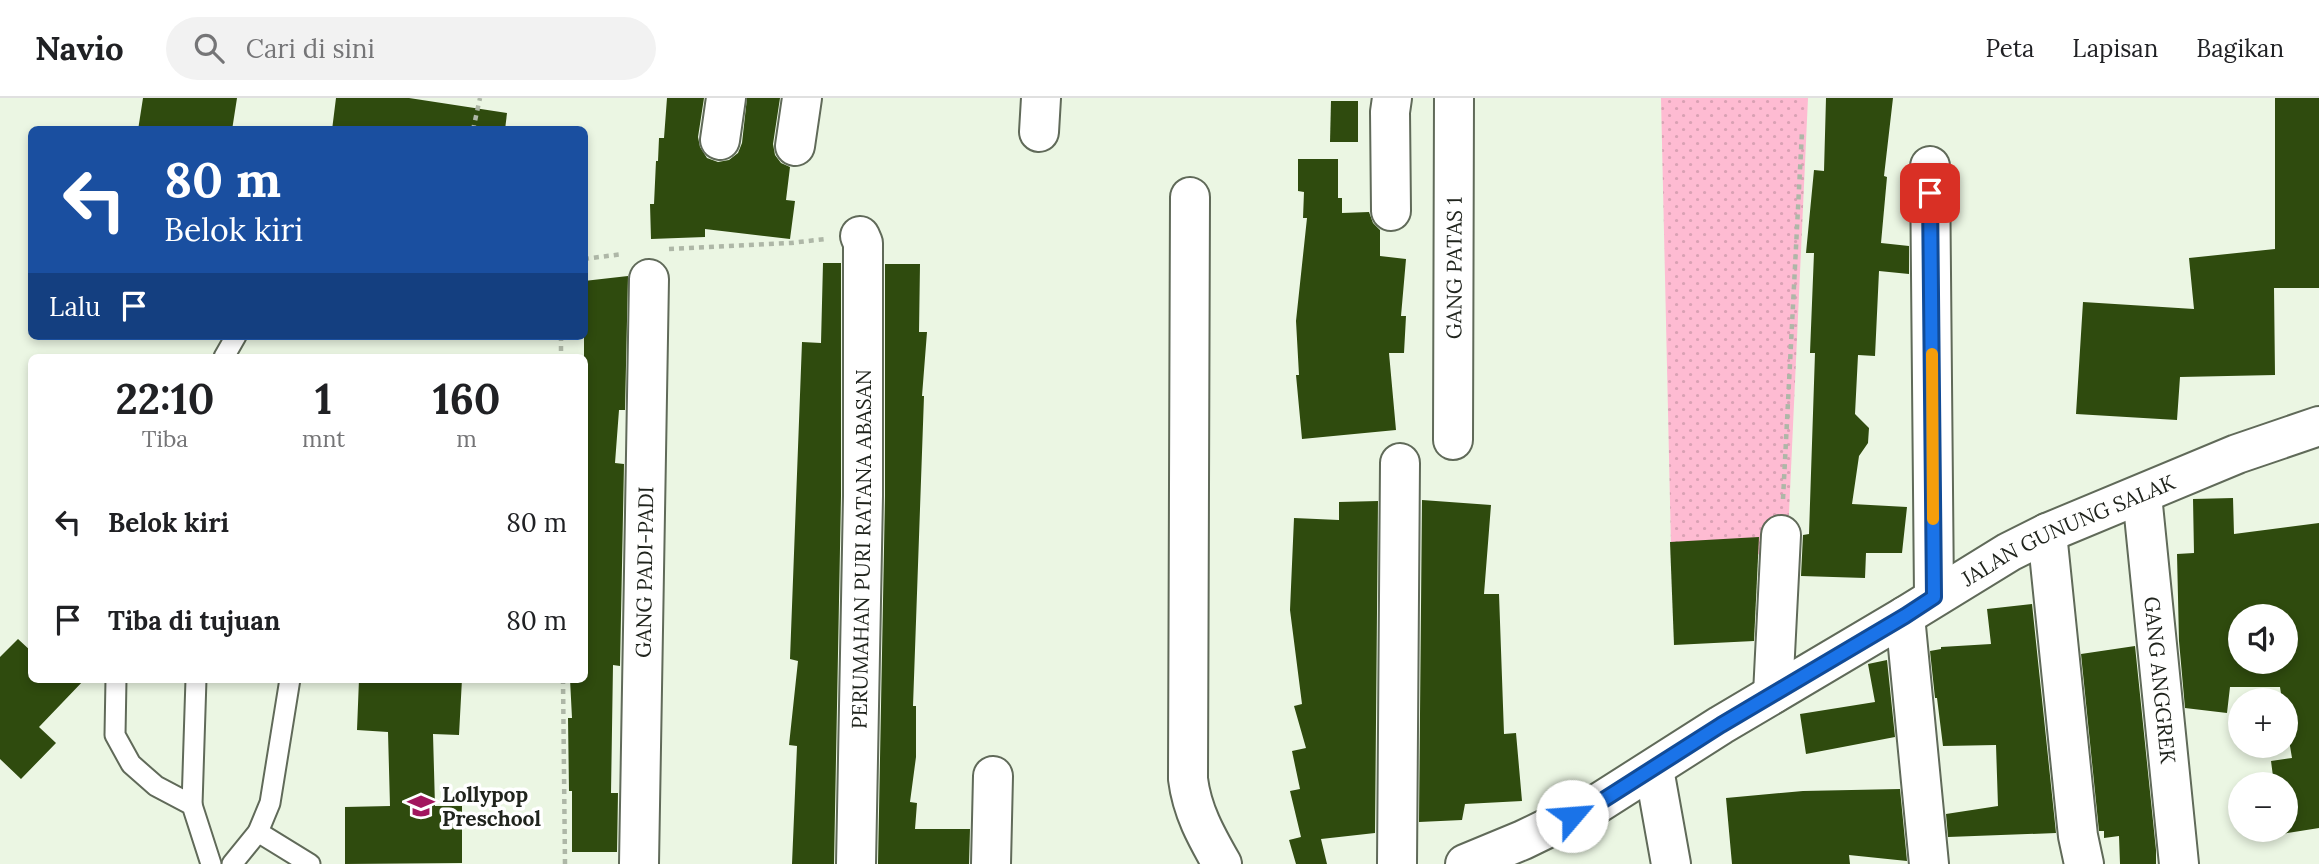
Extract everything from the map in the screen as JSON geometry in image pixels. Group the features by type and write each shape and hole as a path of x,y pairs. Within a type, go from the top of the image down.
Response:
{"street":[{"path":"720,140 726,98"},
{"path":"795,146 802,98"},
{"path":"1391,211 1392,98"},
{"name":"GANG PATAS 1","path":"1453,440 1454,98"},
{"path":"1929,864 1919,606 1930,166"},
{"path":"1190,197 1188,779 1198,822 1222,864"},
{"name":"PERUMAHAN PURI RATANA ABASAN","path":"856,864 863,496 863,243 860,236"},
{"name":"GANG PADI-PADI","path":"639,864 647,260"},
{"name":"JALAN GUNUNG SALAK","path":"1465,864 1523,840 1597,804 2009,552 2047,533 2237,454 2319,426"},
{"path":"1398,864 1400,463"},
{"name":"GANG ANGGREK","path":"2142,495 2179,864"},
{"path":"2047,533 2078,836 2084,864"},
{"path":"1773,694 1781,535"},
{"path":"1654,769 1671,864"},
{"path":"991,864 993,776"}],"lane":[{"path":"116,683 115,735 131,764 156,786 192,805"},
{"path":"196,683 192,805 211,864"},
{"path":"232,864 258,832 270,803 289,683"},
{"path":"258,832 310,864"}],"path":[{"path":"475,126 480,98"},
{"path":"1781,535 1802,131"},
{"path":"588,259 647,260 860,236"},
{"path":"563,683 565,864"}],"shaded area":[{"path":"1661,98 1808,98 1787,557 1671,546"}],"building":[{"path":"143,98 237,98 233,126 139,126"},
{"path":"336,98 409,98 507,113 505,126 332,126"},
{"path":"667,98 704,98 698,137 700,147 707,158 718,162 729,160 738,153 742,143 747,98 780,98 773,144 775,155 781,163 790,167 786,200 795,201 790,239 705,229 705,237 651,239 650,204 654,204 656,161 659,138 664,138"},
{"path":"1826,98 1893,98 1884,176 1887,177 1881,243 1909,246 1909,274 1879,271 1875,356 1858,355 1855,414 1869,428 1868,443 1859,456 1852,504 1907,507 1902,553 1866,553 1865,578 1801,576 1803,535 1809,534 1815,353 1810,353 1814,253 1806,253 1814,170 1824,171"},
{"path":"2275,98 2319,98 2319,288 2274,288 2275,375 2180,377 2177,420 2076,414 2083,302 2194,309 2189,258 2275,249"},
{"path":"1331,101 1358,101 1358,142 1330,142"},
{"path":"1298,159 1338,159 1338,198 1342,198 1342,213 1369,212 1373,223 1380,230 1380,256 1406,259 1401,316 1406,316 1404,353 1389,353 1396,430 1302,439 1296,375 1299,375 1296,321 1307,218 1303,218 1304,192 1298,191"},
{"path":"823,263 841,263 841,496 834,864 792,864 797,746 789,745 798,661 790,659 802,342 821,343"},
{"path":"885,264 920,264 919,332 927,332 922,396 913,706 916,706 916,757 910,802 917,803 915,829 970,829 969,864 878,864 885,496"},
{"path":"628,276 625,410 619,410 615,463 624,464 620,666 613,665 611,793 618,793 617,852 572,852 568,718 572,718 570,683 588,683 588,354 584,354 584,340 588,340 588,281"},
{"path":"2233,498 2234,534 2319,523 2319,828 2298,831 2298,772 2272,772 2271,761 2298,758 2298,688 2230,687 2227,713 2185,708 2179,641 2177,554 2194,553 2193,499"},
{"path":"1422,500 1491,505 1484,594 1499,594 1504,734 1516,733 1522,801 1465,804 1462,820 1419,822"},
{"path":"1378,501 1375,833 1321,839 1327,864 1296,864 1289,840 1301,837 1290,791 1300,789 1292,751 1306,748 1294,706 1302,704 1290,610 1294,518 1339,520 1339,502"},
{"path":"1759,537 1754,641 1674,645 1670,542"},
{"path":"2032,604 2056,833 1948,837 1946,814 1998,806 1996,745 1943,746 1930,651 1941,647 1991,644 1987,609"},
{"path":"18,639 28,648 28,683 81,683 39,727 56,743 21,779 0,759 0,657"},
{"path":"2135,646 2156,864 2120,864 2119,836 2104,838 2104,831 2099,831 2081,654"},
{"path":"1887,660 1895,737 1806,754 1800,714 1875,702 1868,664"},
{"path":"359,683 462,683 459,735 433,734 435,806 462,806 462,863 345,864 345,807 390,806 388,732 357,730"},
{"path":"1900,789 1907,861 1849,855 1850,864 1732,864 1726,798 1803,791"}],"slow traffic":[{"path":"1932,354 1933,519"}],"place":[{"name":"Lollypop Preschool","path":"421,806"}],"route":[{"path":"1572,816 1597,804 1721,725 1934,597 1930,193"}]}
